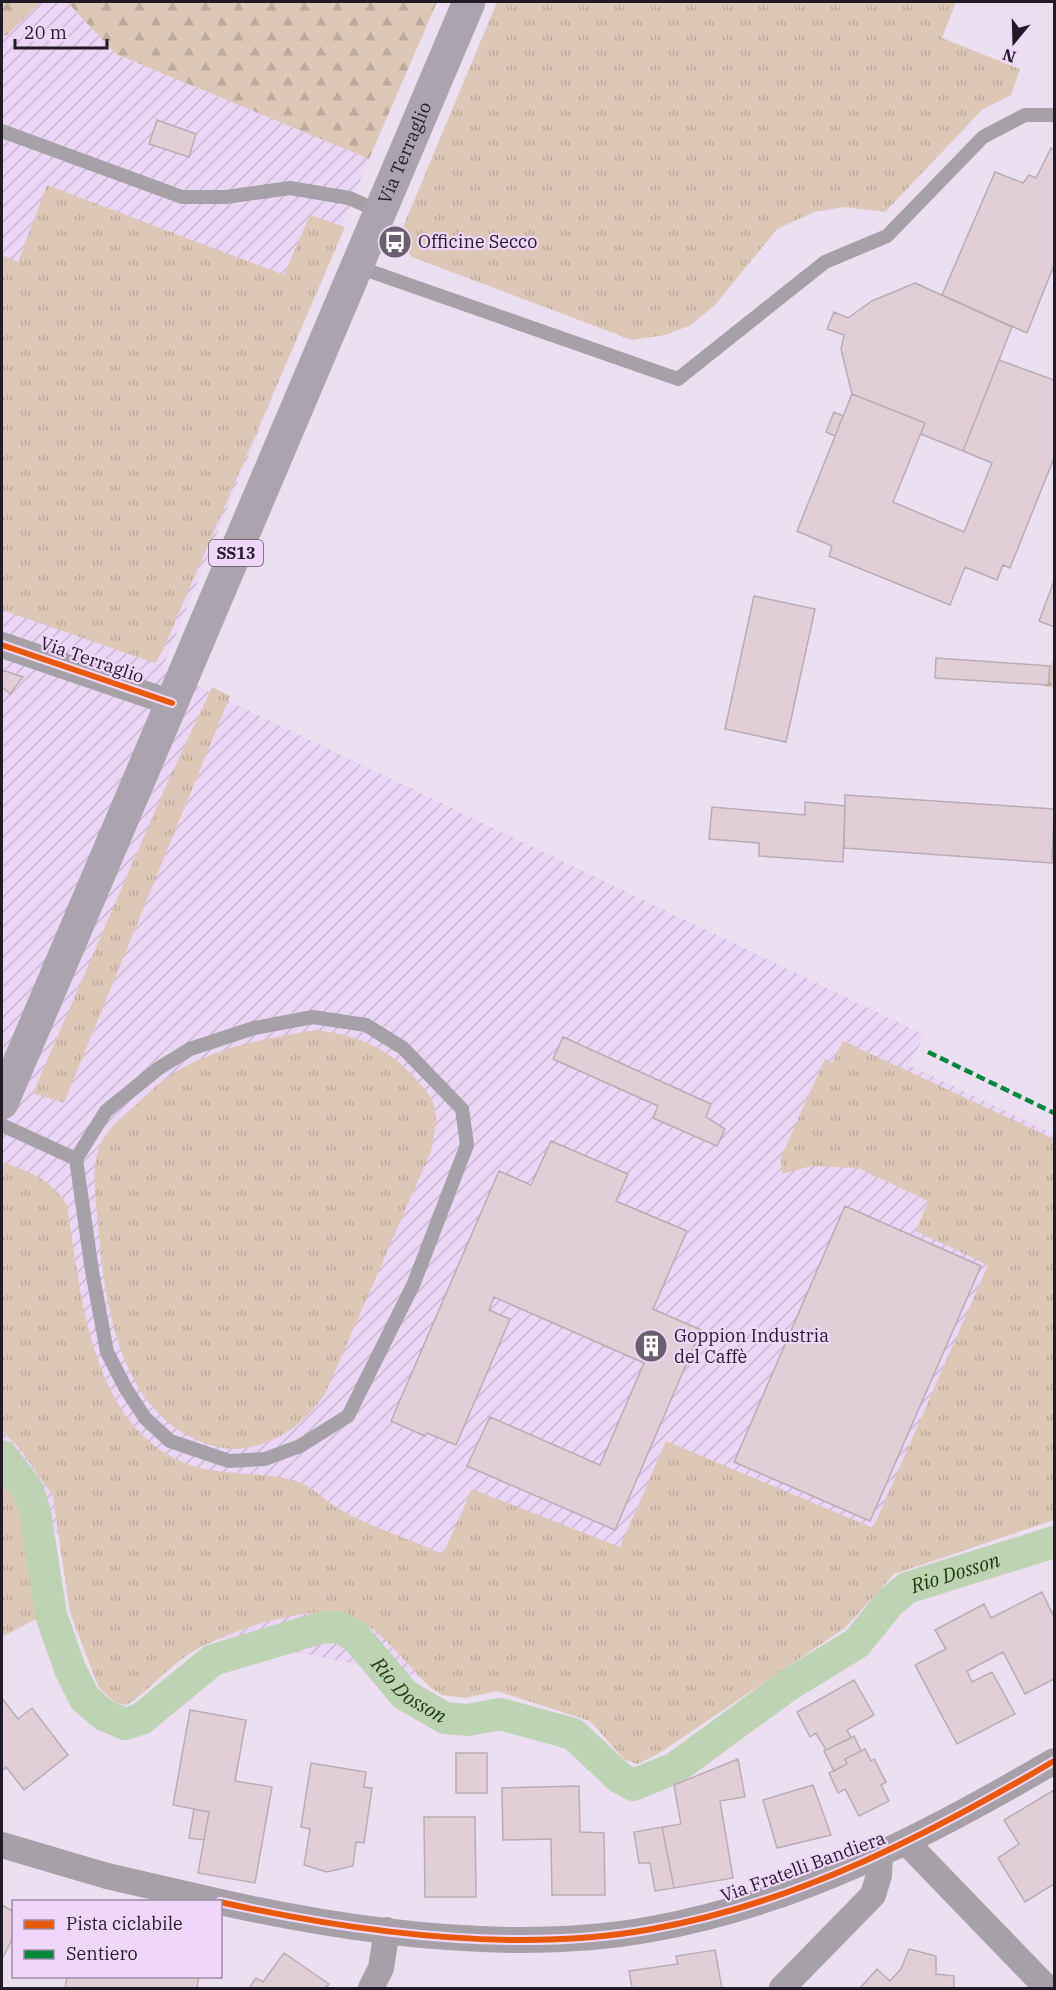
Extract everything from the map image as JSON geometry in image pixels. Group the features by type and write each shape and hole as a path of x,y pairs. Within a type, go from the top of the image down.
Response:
{"main road":[{"name":"Via Terraglio","path":"2,1103 469,2"}],"street":[{"name":"Via Terraglio","path":"2,645 172,704"},
{"name":"Via Fratelli Bandiera","path":"222,1902 261,1911 387,1930 486,1940 576,1939 651,1930 734,1910 833,1875 907,1843 1054,1761"},
{"path":"907,1843 1047,1989"},
{"name":"Via Fratelli Bandiera","path":"2,1845 106,1876 211,1900"},
{"path":"782,1989 873,1895 879,1875 880,1855"},
{"path":"371,1989 381,1968 387,1930"}],"lane":[{"path":"358,267 678,379 825,262 887,236 983,137 1024,115 1054,115"},
{"path":"2,131 183,197 226,197 290,188 349,198 381,212"},
{"path":"313,1017 366,1025 403,1048 462,1109 467,1145 414,1283 348,1416 291,1449 264,1459 229,1461 201,1454 170,1441 145,1418 126,1389 107,1352 92,1271 76,1159 106,1111 174,1059 190,1050 254,1028 313,1017"},
{"path":"2,1125 76,1159"}],"shaded area":[{"path":"41,2 67,2 116,54 369,159 162,669 925,1035 909,1065 1054,1134 1054,1519 904,1556 676,1727 158,1625 2,1483 2,34 6,36"}],"green space":[{"path":"2,2 41,2 6,36 2,34"},
{"path":"67,2 437,2 369,159 116,54"},
{"path":"497,2 956,2 942,38 1020,69 1011,95 983,109 885,212 844,207 814,212 777,229 716,304 691,325 665,335 632,340 412,257 398,239"},
{"path":"47,185 284,275 310,215 345,227 162,652 155,663 2,610 2,255 18,262"},
{"path":"1054,656 1054,687 1044,687"},
{"path":"212,687 230,696 64,1103 33,1093 165,788"},
{"path":"315,1030 345,1035 371,1044 394,1059 416,1079 429,1095 434,1106 436,1123 431,1151 325,1394 309,1414 281,1436 245,1448 218,1447 193,1438 167,1422 147,1400 131,1374 119,1345 105,1284 95,1192 96,1159 103,1139 115,1124 165,1079 181,1068 237,1046"},
{"path":"843,1041 1054,1139 1054,1520 894,1574 845,1628 658,1754 637,1764 624,1759 590,1721 497,1691 465,1698 442,1695 431,1688 377,1633 357,1619 341,1614 322,1612 300,1614 255,1625 215,1640 190,1653 127,1705 116,1703 99,1688 70,1613 53,1496 20,1449 2,1431 2,1167 4,1163 47,1182 67,1205 86,1320 113,1394 134,1426 162,1451 197,1467 223,1472 279,1477 301,1483 351,1515 443,1554 472,1489 620,1547 666,1441 873,1528 988,1265 916,1231 928,1201 858,1168 811,1166 782,1174 781,1157 825,1059 832,1063"},
{"path":"2,1473 20,1506 25,1524 32,1561 38,1618 2,1637"}],"building":[{"path":"157,120 196,134 189,157 149,144"},
{"path":"1051,148 1054,150 1054,265 1027,333 942,295 995,172 1023,183 1029,175 1036,178"},
{"path":"915,283 1012,327 963,451 921,434 925,423 852,394 841,349 844,335 827,329 834,312 848,318 872,301"},
{"path":"999,360 1054,380 1054,458 1010,568 1003,565 997,580 965,567 950,605 829,556 832,546 797,531 852,394 925,423 893,502 964,532 992,463 963,451"},
{"path":"834,412 843,416 835,436 826,432"},
{"path":"1054,581 1054,627 1039,621"},
{"path":"754,596 815,609 786,742 725,729"},
{"path":"936,658 1050,666 1048,685 935,678"},
{"path":"2,670 23,677 10,694 2,687"},
{"path":"845,795 1054,809 1052,863 844,848"},
{"path":"805,802 845,806 843,862 759,856 759,843 709,839 712,807 805,815"},
{"path":"563,1037 711,1104 706,1117 725,1129 717,1146 653,1118 658,1106 553,1059"},
{"name":"Goppion Industria del Caffè","path":"551,1141 628,1174 616,1201 687,1231 653,1309 701,1330 615,1530 467,1466 490,1417 600,1465 644,1363 494,1297 489,1310 510,1319 456,1445 427,1433 425,1436 391,1421 499,1171 531,1185"},
{"path":"845,1206 981,1266 870,1521 734,1462"},
{"path":"1042,1592 1054,1617 1054,1679 1025,1694 1003,1652 967,1671 972,1682 992,1672 1015,1714 957,1744 915,1665 946,1649 935,1630 984,1604 991,1618"},
{"path":"854,1680 874,1715 847,1730 851,1738 826,1750 816,1733 810,1737 797,1712"},
{"path":"2,1698 18,1719 32,1708 68,1755 24,1790 6,1767 2,1771"},
{"path":"190,1710 246,1720 235,1781 272,1787 255,1883 198,1873 209,1812 173,1805"},
{"path":"854,1736 861,1751 845,1759 847,1764 834,1771 824,1751"},
{"path":"865,1749 871,1761 874,1759 886,1782 881,1785 889,1801 859,1816 845,1789 838,1793 829,1773 847,1764 845,1759"},
{"path":"456,1753 487,1753 487,1793 456,1793"},
{"path":"738,1759 745,1797 720,1801 733,1878 674,1888 662,1827 681,1824 674,1785"},
{"path":"311,1763 366,1772 364,1787 372,1788 364,1843 356,1842 353,1866 327,1872 304,1865 310,1829 301,1827"},
{"path":"813,1785 831,1835 777,1848 763,1800"},
{"path":"579,1786 580,1832 604,1833 605,1895 552,1895 551,1839 503,1840 502,1788"},
{"path":"1054,1790 1054,1884 1025,1902 998,1858 1019,1844 1004,1820"},
{"path":"194,1809 209,1812 204,1840 189,1838"},
{"path":"424,1817 475,1817 476,1897 425,1897"},
{"path":"662,1827 674,1888 655,1891 650,1863 639,1863 634,1832"},
{"path":"2,1905 12,1911 12,1940 2,1959"},
{"path":"909,1949 936,1956 936,1974 954,1976 954,1988 860,1988 877,1969 890,1981 901,1969"},
{"path":"715,1950 722,1988 632,1988 629,1971 678,1964 676,1956"},
{"path":"284,1953 329,1984 325,1988 249,1988 256,1978 263,1982"},
{"path":"67,1978 199,1978 197,1988 65,1988"}],"waterway":[{"name":"Rio Dosson","path":"2,1456 28,1490 35,1512 51,1615 70,1669 85,1699 104,1715 125,1724 141,1719 213,1660 320,1628 339,1627 356,1637 405,1695 445,1718 468,1720 500,1714 573,1734 620,1778 633,1785 675,1768 787,1686 857,1643 890,1602 907,1588 1054,1542"}],"marked path":[{"path":"928,1052 1054,1113"}],"cycle path":[{"path":"2,645 172,703"},
{"path":"222,1902 325,1922 435,1936 546,1940 652,1929 706,1917 810,1884 910,1840 1054,1761"}],"place":[{"name":"Officine Secco","path":"395,242"},
{"name":"Goppion Industria del Caffè","path":"651,1346"}]}
